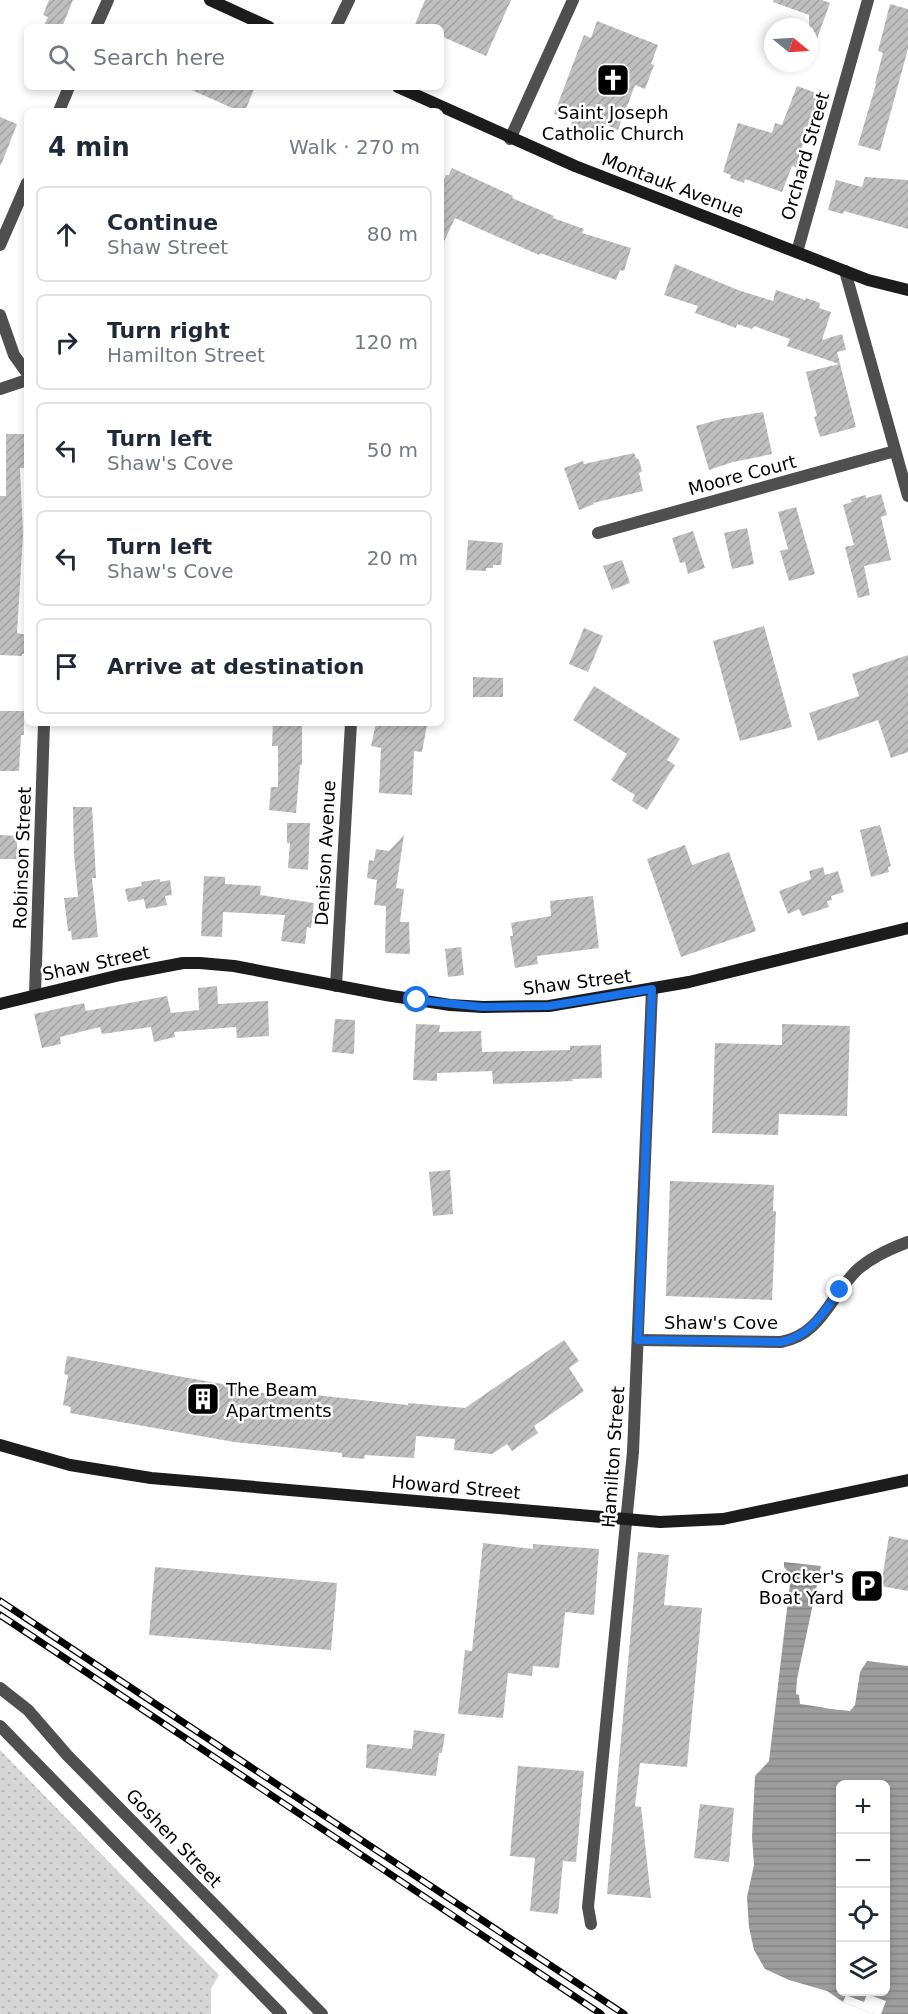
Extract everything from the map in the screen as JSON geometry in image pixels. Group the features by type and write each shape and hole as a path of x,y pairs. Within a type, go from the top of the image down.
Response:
{"street":[{"path":"97,24 108,0"},
{"path":"210,0 262,24"},
{"path":"337,24 349,0"},
{"path":"510,139 573,0"},
{"name":"Orchard Street","path":"796,252 868,0"},
{"path":"60,108 68,90"},
{"name":"Montauk Avenue","path":"403,90 436,108"},
{"name":"Montauk Avenue","path":"444,112 585,171 845,271 883,285 908,290"},
{"path":"0,245 24,190"},
{"path":"845,271 908,496"},
{"path":"0,315 14,355 24,369"},
{"path":"0,389 24,381"},
{"name":"Moore Court","path":"598,533 895,452"},
{"name":"Robinson Street","path":"35,994 45,726"},
{"name":"Denison Avenue","path":"336,986 351,726"},
{"name":"Shaw Street","path":"0,1004 120,975 183,963 209,963 450,1005 516,1008 549,1006 652,989 735,971 908,928"},
{"name":"Hamilton Street","path":"591,1924 588,1907 633,1452 652,989"},
{"name":"Shaw's Cove","path":"638,1340 781,1342 791,1340 811,1329 858,1269 881,1252 908,1242"},
{"name":"Howard Street","path":"0,1445 70,1465 141,1477 660,1522 723,1519 908,1480"},
{"name":"Goshen Street","path":"0,1688 28,1710 67,1755 310,2009 322,2014"},
{"path":"0,1726 281,2014"}],"shaded area":[{"path":"784,1562 821,1566 797,1679 796,1694 799,1695 800,1704 840,1710 849,1660 908,1656 908,2014 874,2014 843,2002 827,1991 789,1980 765,1969 754,1950 749,1927 747,1897 754,1865 752,1837 755,1776 769,1761 791,1575 784,1567"},
{"path":"0,1750 219,1975 211,1989 211,2014 0,2014"}],"pier":[{"path":"856,1647 908,1653 908,1666 867,1661 860,1672 855,1705 850,1711 824,1708 826,1705 838,1707 846,1659 851,1650"},
{"path":"846,1996 849,1996 864,2002 866,1996 886,2001 881,2014 874,2014 843,2002"}],"building":[{"path":"49,0 73,0 63,24 44,24 48,17 43,15"},
{"path":"425,0 511,0 486,56 444,37 444,24 415,24"},
{"path":"774,0 822,0 830,3 818,36 818,18 809,18 809,15 773,2"},
{"path":"890,4 908,9 908,49 880,151 858,145 876,84 883,53 878,51"},
{"name":"Saint Joseph Catholic Church","path":"597,21 658,45 651,64 654,65 645,89 635,85 618,130 604,124 599,136 571,125 572,121 554,114 584,35 591,38"},
{"path":"797,86 822,95 800,152 806,154 801,169 792,166 782,192 745,179 744,183 730,178 731,175 723,172 738,123 772,133 775,123 782,125"},
{"path":"192,90 254,90 246,108 232,108"},
{"path":"0,117 17,124 1,165 0,165"},
{"path":"452,168 554,216 553,218 584,229 582,233 631,248 624,271 620,270 616,280 540,253 539,255 455,218 444,242 444,179 446,175 449,175"},
{"path":"865,177 908,180 908,229 844,211 843,214 828,210 836,180 862,187"},
{"path":"675,264 738,290 773,301 776,290 820,303 819,308 831,312 822,340 842,334 846,350 837,352 856,427 820,437 814,417 817,416 806,372 839,364 787,346 790,339 754,326 752,329 737,324 736,328 695,313 698,306 664,295"},
{"path":"763,412 772,454 733,462 709,470 696,426"},
{"path":"6,434 24,434 24,468 20,468 23,534 17,633 24,634 24,654 22,656 0,655 0,496 6,496"},
{"path":"634,453 642,471 639,473 643,491 593,503 579,510 564,468 583,461 584,464"},
{"path":"881,494 887,515 881,517 891,560 864,566 870,595 858,598 845,547 854,545 843,505 852,502 851,499"},
{"path":"796,507 815,574 789,581 780,551 788,549 778,512"},
{"path":"747,528 754,564 732,569 724,533"},
{"path":"693,531 705,568 688,574 685,562 680,563 672,538"},
{"path":"468,540 503,543 501,565 493,565 493,568 486,568 486,571 466,570"},
{"path":"622,560 630,583 612,590 603,566"},
{"path":"764,626 792,727 740,741 713,641"},
{"path":"584,628 603,636 588,672 569,664"},
{"path":"908,655 908,752 891,758 878,720 818,741 809,713 859,696 852,674"},
{"path":"473,677 503,678 503,697 473,697"},
{"path":"594,686 680,739 667,760 675,765 647,810 632,801 635,795 611,780 627,754 573,720"},
{"path":"0,711 24,711 24,735 21,735 19,771 0,771"},
{"path":"273,726 302,726 302,765 300,765 296,813 269,810 271,787 278,787 278,746 272,746"},
{"path":"375,726 427,726 422,752 414,751 412,795 379,793 381,748 371,746"},
{"path":"73,807 92,807 96,878 92,878 98,937 72,940 71,931 68,931 64,898 78,897"},
{"path":"287,823 310,823 308,870 288,868 290,843 287,843"},
{"path":"880,825 891,866 888,867 889,872 871,877 860,830"},
{"path":"0,835 17,836 17,859 0,859"},
{"path":"404,835 396,888 404,889 400,922 409,922 410,954 385,953 386,906 374,905 377,880 367,878 369,860 374,861 376,849 389,851"},
{"path":"685,845 692,865 729,852 756,931 681,957 647,859"},
{"path":"823,867 825,875 838,871 844,892 831,896 832,900 827,901 829,907 802,916 799,909 788,914 779,891 811,879 809,871"},
{"path":"204,876 225,877 225,884 261,886 260,895 314,903 311,928 307,927 305,944 281,941 285,915 223,912 222,937 201,936"},
{"path":"160,879 160,882 170,880 172,895 165,896 167,905 146,909 144,899 128,902 125,889 142,886 141,882"},
{"path":"593,896 599,948 537,956 538,964 515,968 510,936 513,936 511,923 551,916 550,901"},
{"path":"461,947 464,975 448,977 445,949"},
{"path":"217,986 218,1004 268,1001 269,1036 237,1038 236,1027 174,1032 175,1037 154,1042 151,1027 102,1034 100,1027 60,1037 61,1044 42,1048 34,1014 84,1003 86,1011 167,996 171,1013 199,1010 198,988"},
{"path":"335,1019 355,1020 354,1054 332,1052"},
{"path":"416,1024 440,1025 439,1032 481,1031 482,1052 570,1050 570,1046 601,1045 602,1078 493,1084 492,1071 437,1073 437,1081 413,1080"},
{"path":"782,1024 850,1026 847,1116 779,1114 778,1135 712,1133 715,1043 782,1045"},
{"path":"450,1170 453,1214 433,1216 429,1172"},
{"path":"670,1181 774,1185 773,1211 776,1211 772,1300 666,1296"},
{"name":"The Beam Apartments","path":"564,1340 579,1361 569,1368 584,1391 534,1426 538,1433 512,1451 507,1444 492,1454 454,1450 455,1439 416,1436 414,1458 365,1455 364,1459 342,1457 342,1453 234,1442 70,1413 71,1407 63,1405 68,1375 64,1374 67,1356 275,1395 275,1393 287,1394 287,1392 408,1405 408,1403 465,1408"},
{"path":"889,1536 908,1540 908,1591 881,1586"},
{"path":"483,1543 533,1549 533,1544 599,1549 594,1615 565,1612 559,1668 533,1666 532,1676 508,1673 503,1718 458,1714 465,1650 472,1651"},
{"path":"638,1552 669,1555 664,1605 702,1608 687,1767 640,1763 635,1806 641,1807 651,1898 607,1894"},
{"path":"155,1567 337,1583 331,1650 149,1635"},
{"path":"414,1730 445,1734 442,1753 439,1753 436,1776 366,1768 367,1744 412,1749"},
{"path":"518,1766 584,1771 576,1862 563,1861 558,1914 530,1911 535,1858 510,1856"},
{"path":"700,1804 734,1808 729,1862 694,1858"}],"railway":[{"path":"0,1601 624,2014"},
{"path":"0,1615 601,2014"}],"place":[{"name":"Saint Joseph Catholic Church","path":"613,80"},
{"name":"The Beam Apartments","path":"203,1399"},
{"name":"Crocker's Boat Yard","path":"867,1586"}],"route":[{"path":"417,1000 450,1005 516,1008 549,1006 652,989 638,1340 781,1342 791,1340 811,1329 840,1290"}]}
